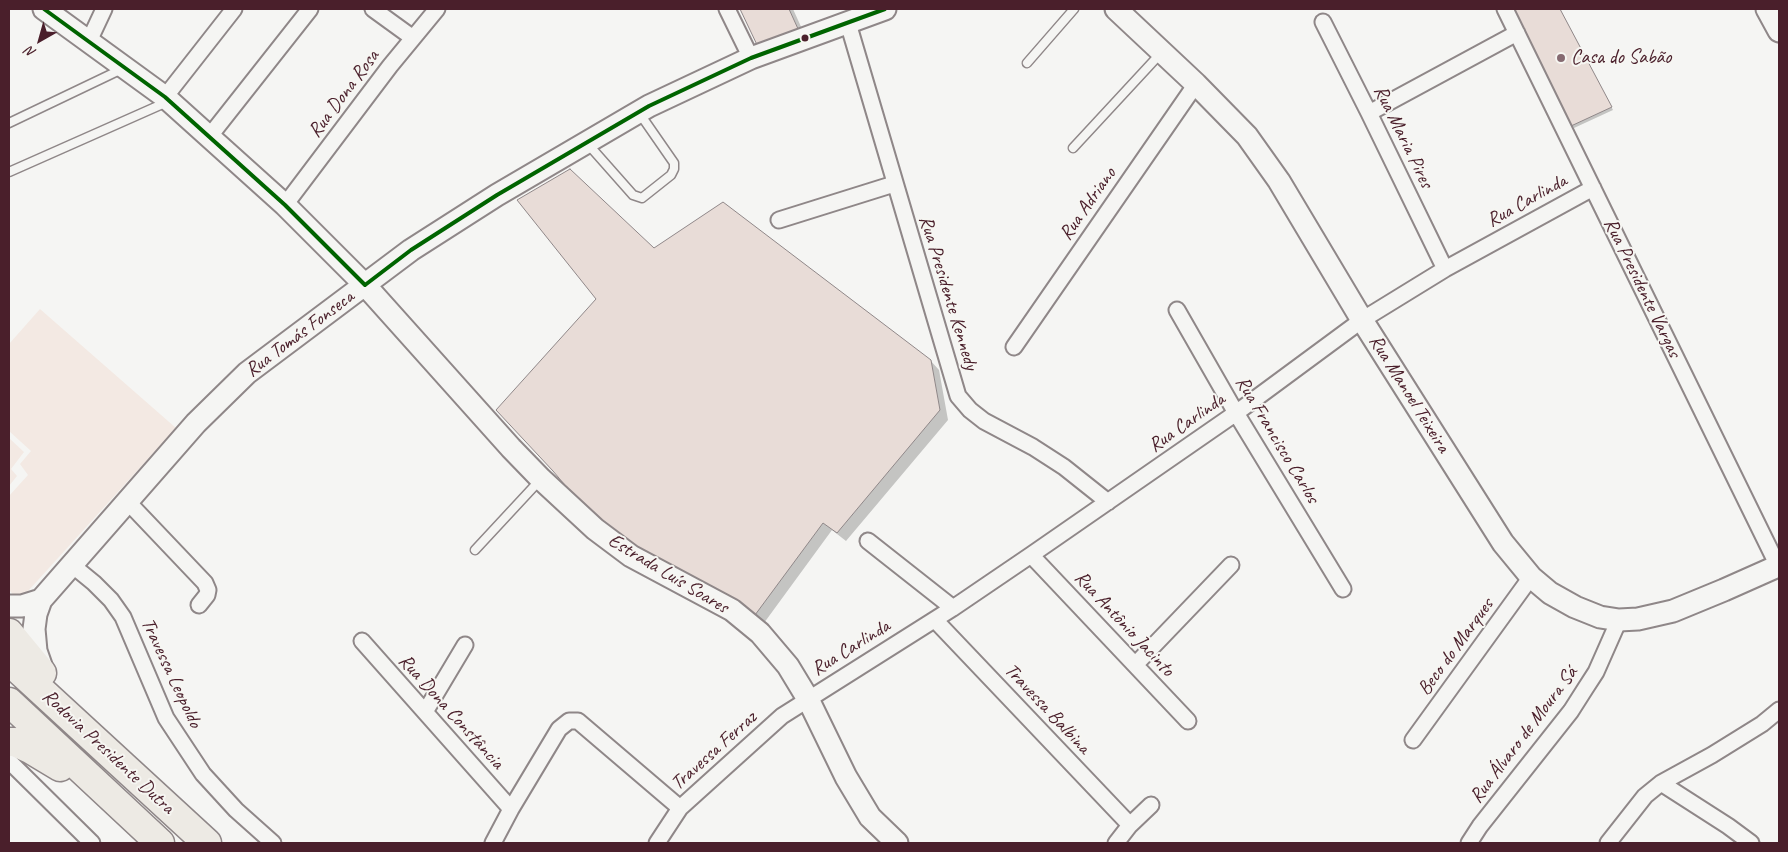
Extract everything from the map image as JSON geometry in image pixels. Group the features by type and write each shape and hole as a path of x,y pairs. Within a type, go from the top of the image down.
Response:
{"highway":[{"path":"9,633 119,761"},
{"name":"Rodovia Presidente Dutra","path":"9,661 207,843"},
{"name":"Rodovia Presidente Dutra","path":"9,702 160,843"},
{"path":"9,742 15,742 30,748 80,782 96,785"}],"main road":[{"name":"Estrada Luís Soares","path":"44,9 167,99 285,205 365,285 541,479 594,529 631,556 732,610 760,633 788,666 808,699 851,785 870,816 896,843"},
{"name":"Rua Tomás Fonseca","path":"46,678 40,666 34,640 36,614 41,600 196,424 247,373 411,250 497,195 639,112 751,58 885,9"},
{"name":"Rua Manoel Teixeira","path":"1116,9 1196,84 1247,136 1279,180 1362,320 1503,543 1531,576 1550,593 1575,607 1600,617 1619,620 1638,619 1672,611 1778,566"},
{"path":"1767,9 1779,31"},
{"path":"9,606 22,606 41,600"}],"street":[{"path":"89,41 104,9"},
{"path":"167,99 234,9"},
{"path":"208,137 310,9"},
{"path":"374,9 413,38"},
{"name":"Rua Dona Rosa","path":"285,205 437,9"},
{"path":"726,9 751,58"},
{"name":"Rua Presidente Vargas","path":"1505,9 1778,566"},
{"name":"Rua Maria Pires","path":"1323,22 1445,269"},
{"name":"Rua Presidente Kennedy","path":"848,23 958,396 970,410 984,421 1048,457 1108,502"},
{"path":"1369,113 1517,33"},
{"name":"Rua Adriano","path":"1014,347 1196,84"},
{"path":"779,220 894,184"},
{"name":"Rua Carlinda","path":"808,699 935,620 1031,555 1236,413 1362,320 1445,269 1593,188"},
{"name":"Rua Francisco Carlos","path":"1177,310 1236,413 1343,589"},
{"path":"127,501 205,583 208,590 207,595 199,605"},
{"path":"868,541 953,608"},
{"name":"Rua Antônio Jacinto","path":"1031,555 1188,721"},
{"name":"Travessa Leopoldo","path":"72,565 112,600 123,617 166,718 202,774 236,810 273,843"},
{"path":"1135,665 1231,565"},
{"name":"Beco do Marques","path":"1413,740 1531,576"},
{"name":"Travessa Balbina","path":"935,620 1130,825"},
{"name":"Rua Álvaro de Moura Sá","path":"1470,843 1480,826 1576,703 1596,672 1619,620"},
{"name":"Rua Dona Constância","path":"362,641 511,809"},
{"path":"425,712 466,644"},
{"name":"Travessa Ferraz","path":"657,843 680,808 782,716 808,699"},
{"path":"1608,843 1645,796 1661,783 1712,755 1762,724 1779,710"},
{"path":"493,843 511,809 560,729 570,721 578,721 680,808"},
{"path":"9,761 92,843"},
{"path":"1661,783 1751,843"},
{"path":"1116,843 1130,825 1151,805"}],"lane":[{"path":"1027,63 1074,9"},
{"path":"1074,148 1162,52"},
{"path":"9,123 125,67"},
{"path":"9,172 167,99"},
{"path":"587,142 633,195 642,198 671,175 674,163 639,112"},
{"path":"475,550 541,479"}],"shaded area":[{"path":"40,309 176,428 19,601 9,590 9,496 28,475 20,464 31,451 9,431 9,344"},
{"path":"9,438 24,452 11,469 17,476 9,486"}],"building":[{"path":"740,9 789,9 799,31 759,49"},
{"name":"Casa do Sabão","path":"1511,9 1560,9 1612,107 1571,126"},
{"path":"570,169 654,248 723,202 931,360 940,410 837,533 823,523 755,615 651,559 592,517 553,471 496,410 596,299 517,200"}],"transit line":[{"path":"44,9 165,97 285,205 365,285"},
{"path":"365,285 411,250 497,195 649,106 751,58 885,9"}],"place":[{"name":"Casa do Sabão","path":"1561,58"}]}
